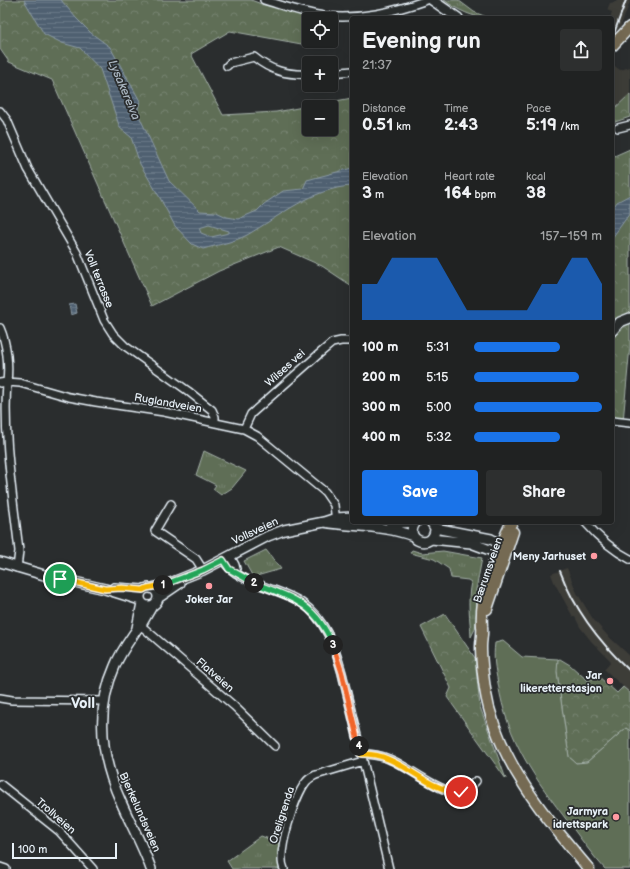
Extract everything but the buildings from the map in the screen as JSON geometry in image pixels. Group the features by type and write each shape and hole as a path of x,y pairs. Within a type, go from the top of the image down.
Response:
{"main road":[{"path":"432,0 447,15"},
{"path":"614,44 630,27"},
{"path":"614,329 620,322 630,318"},
{"name":"Vollsveien","path":"105,589 147,589 168,584 200,571 268,536 284,530 350,518"},
{"name":"Vollsveien","path":"336,521 350,523"},
{"name":"Vollsveien","path":"355,524 396,530 413,536 418,541 422,542 431,539"},
{"path":"413,536 412,530 415,524"},
{"path":"433,524 490,539 502,551 471,543 431,539 434,536 433,524"},
{"name":"Bærumsveien","path":"511,524 502,551 482,626 481,659 485,691 500,741 524,783 559,833 589,869"},
{"name":"Bærumsveien","path":"502,551 515,524"},
{"name":"Vollsveien","path":"0,562 17,568 105,589 141,601"},
{"name":"Vollsveien","path":"158,598 200,571"},
{"path":"147,589 157,592 158,598 156,604 146,606 141,601 141,593 147,589"},
{"name":"Bjerkelundsveien","path":"139,626 141,601"},
{"name":"Bjerkelundsveien","path":"152,606 115,664 104,701 102,733 108,766 118,797 152,869"}],"street":[{"path":"264,0 308,13 324,16 350,17"},
{"path":"357,16 379,14 427,0"},
{"path":"227,66 254,57 272,70 302,74"},
{"path":"338,72 350,71"},
{"name":"Voll terrasse","path":"0,111 7,120 28,169 78,253 101,314 113,334 125,346 212,410 215,417 215,423"},
{"path":"618,128 630,125"},
{"path":"0,328 5,346 8,369 4,383 6,395 8,450 19,551 17,568"},
{"name":"Wilses vei","path":"244,429 251,414 318,354 332,343 341,341 350,342"},
{"name":"Ruglandveien","path":"4,383 20,383 68,397 164,412 244,429 257,436 325,492 334,505 336,521"},
{"path":"614,421 630,423"},
{"path":"171,504 155,531 196,559 200,571"},
{"path":"587,524 602,541 620,554 630,559"},
{"path":"227,558 229,569 250,581 301,602 320,620 331,639 337,654 388,869"},
{"name":"Flatveien","path":"139,626 234,706 275,746"},
{"path":"0,698 12,700 104,701"},
{"path":"361,754 370,754 389,759 453,793 467,790 476,781"},
{"name":"Oreligrenda","path":"284,869 282,866 282,850 284,838 298,795 304,783 309,778 316,775 363,762"},
{"name":"Trollveien","path":"0,784 59,831 93,869"},
{"path":"0,867 6,869"}],"shaded area":[{"path":"617,0 630,0 614,44 614,16 611,16 612,12 607,10 610,3 616,2"},
{"path":"614,66 620,70 630,67 630,94 614,109"},
{"path":"567,568 577,593 593,619 607,635 630,656 630,693 604,669 611,661 591,641 580,627 554,582 551,574"}],"green space":[{"path":"0,0 251,0 264,5 294,9 302,12 302,44 230,31 191,54 223,115 276,112 302,107 302,136 338,136 338,101 350,98 350,285 322,266 279,247 219,271 152,306 52,80 9,62 0,49"},
{"path":"444,0 458,0 474,12 484,16 474,16 454,7"},
{"path":"630,94 630,117 614,122 614,109"},
{"path":"630,149 630,346 623,422 614,420 614,156"},
{"path":"204,451 246,471 232,488 221,495 213,489 216,485 196,475"},
{"path":"266,550 281,569 253,577 244,561"},
{"path":"412,550 422,553 443,551 482,558 476,590 478,607 475,629 471,637 469,603 471,582 468,580 451,578 449,569 434,559 410,553"},
{"path":"445,614 475,658 480,707 506,779 447,697 451,688 421,627"},
{"path":"503,641 522,657 558,659 557,672 569,757 576,763 587,762 626,728 630,731 630,869 605,869 545,791 524,758 508,723 502,704 496,673 494,658 495,643"},
{"path":"560,659 570,665 588,681 597,675 617,693 623,687 630,693 630,731 626,728 587,762 576,763 569,757 557,672 550,662"},
{"path":"261,836 280,843 280,869 232,869 227,861"}],"water":[{"name":"Lysakerelva","path":"24,0 61,0 91,33 110,47 140,101 138,109 140,118 169,181 200,211 216,212 227,217 238,219 257,211 264,204 283,191 303,189 307,180 350,169 350,186 338,188 310,197 237,240 203,249 192,244 175,226 140,164 131,137 120,128 100,69 80,48 62,43 44,34","holes":["209,225 229,231 229,233 211,237 201,233 199,228"]},
{"path":"630,195 630,213 614,235 614,206 617,202"},
{"path":"75,304 77,313 71,315 69,305"}],"railway":[{"path":"614,33 626,0"},
{"path":"560,571 566,586 589,625 608,649 630,671"}],"place":[{"name":"Meny Jarhuset","path":"594,556"},
{"name":"Joker Jar","path":"209,586"},
{"name":"Jar likeretterstasjon","path":"610,681"},
{"name":"Jarmyra idrettspark","path":"616,817"}],"district":[{"name":"Voll","path":"83,703"}],"route":[{"path":"60,579 105,589 122,588 143,590 168,584 223,560 229,569 241,577 301,602 320,620 331,639 337,654 361,754 370,754 389,759 442,788 453,793 461,792"}]}
